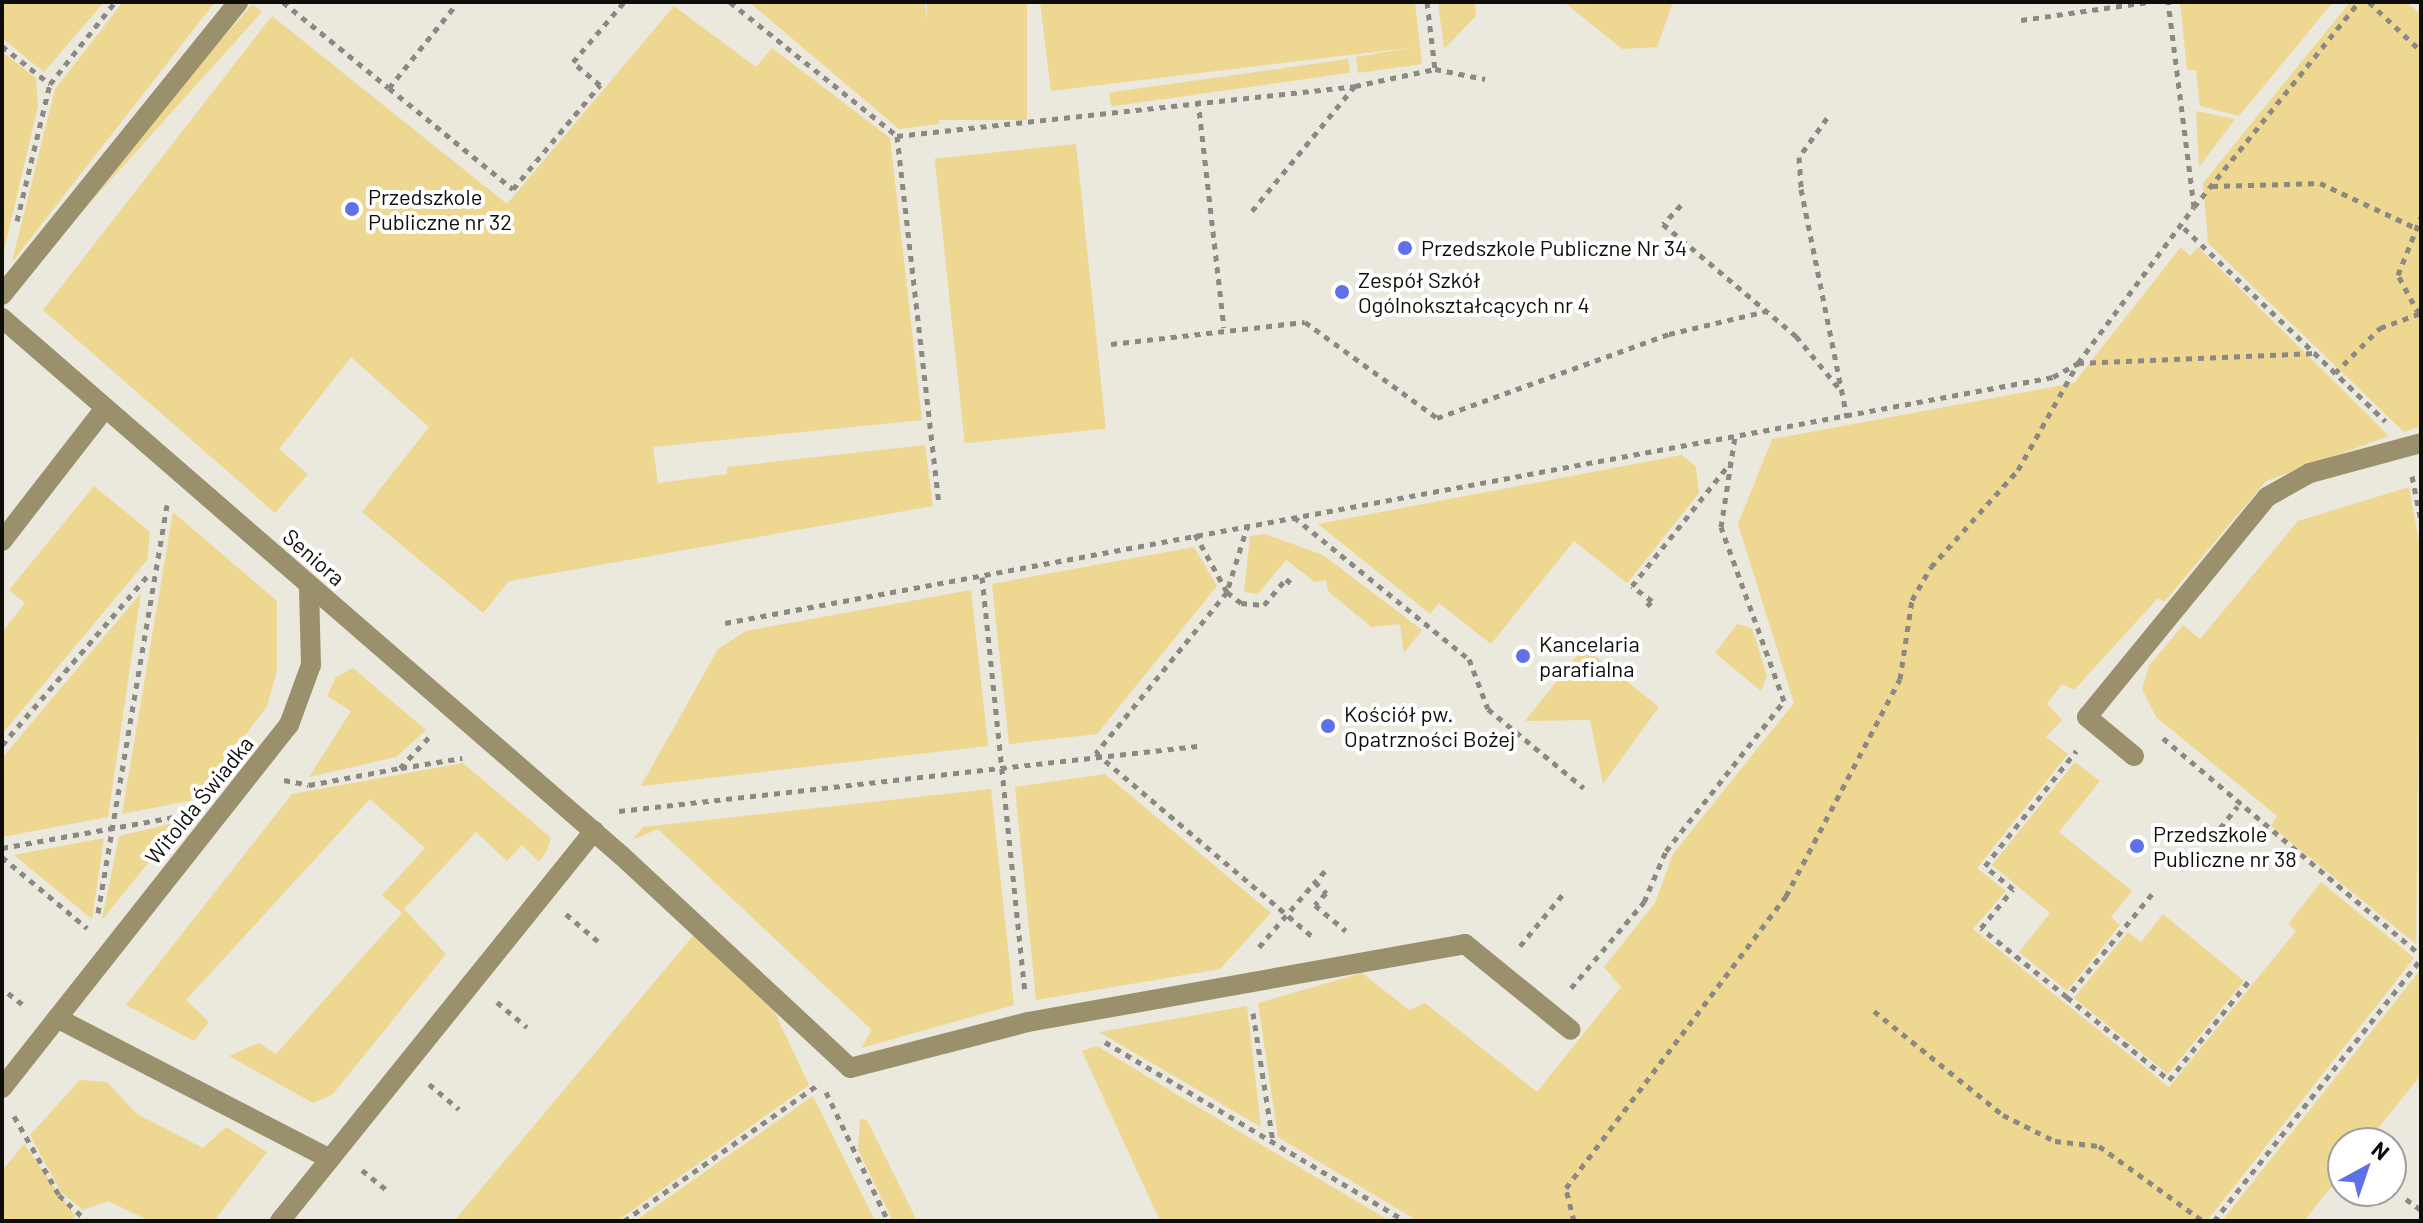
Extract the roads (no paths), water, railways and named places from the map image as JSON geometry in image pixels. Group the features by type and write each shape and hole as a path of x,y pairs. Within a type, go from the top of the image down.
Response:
{"street":[{"path":"8,288 238,2"},
{"name":"Seniora","path":"2,318 594,831 850,1068 1028,1022 1465,944 1571,1030"},
{"path":"2,541 105,408"},
{"path":"2134,756 2087,717 2267,497 2310,473 2413,445"},
{"name":"Witolda Świadka","path":"5,1096 57,1018 262,763 304,698 312,650 309,586"},
{"path":"280,1221 594,831"},
{"path":"57,1018 330,1159"}],"place":[{"name":"Przedszkole Publiczne nr 32","path":"352,209"},
{"name":"Przedszkole Publiczne Nr 34","path":"1405,248"},
{"name":"Zespół Szkół Ogólnokształcących nr 4","path":"1342,292"},
{"name":"Kancelaria parafialna","path":"1523,656"},
{"name":"Kościół pw. Opatrzności Bożej","path":"1328,726"},
{"name":"Przedszkole Publiczne nr 38","path":"2137,846"}]}
